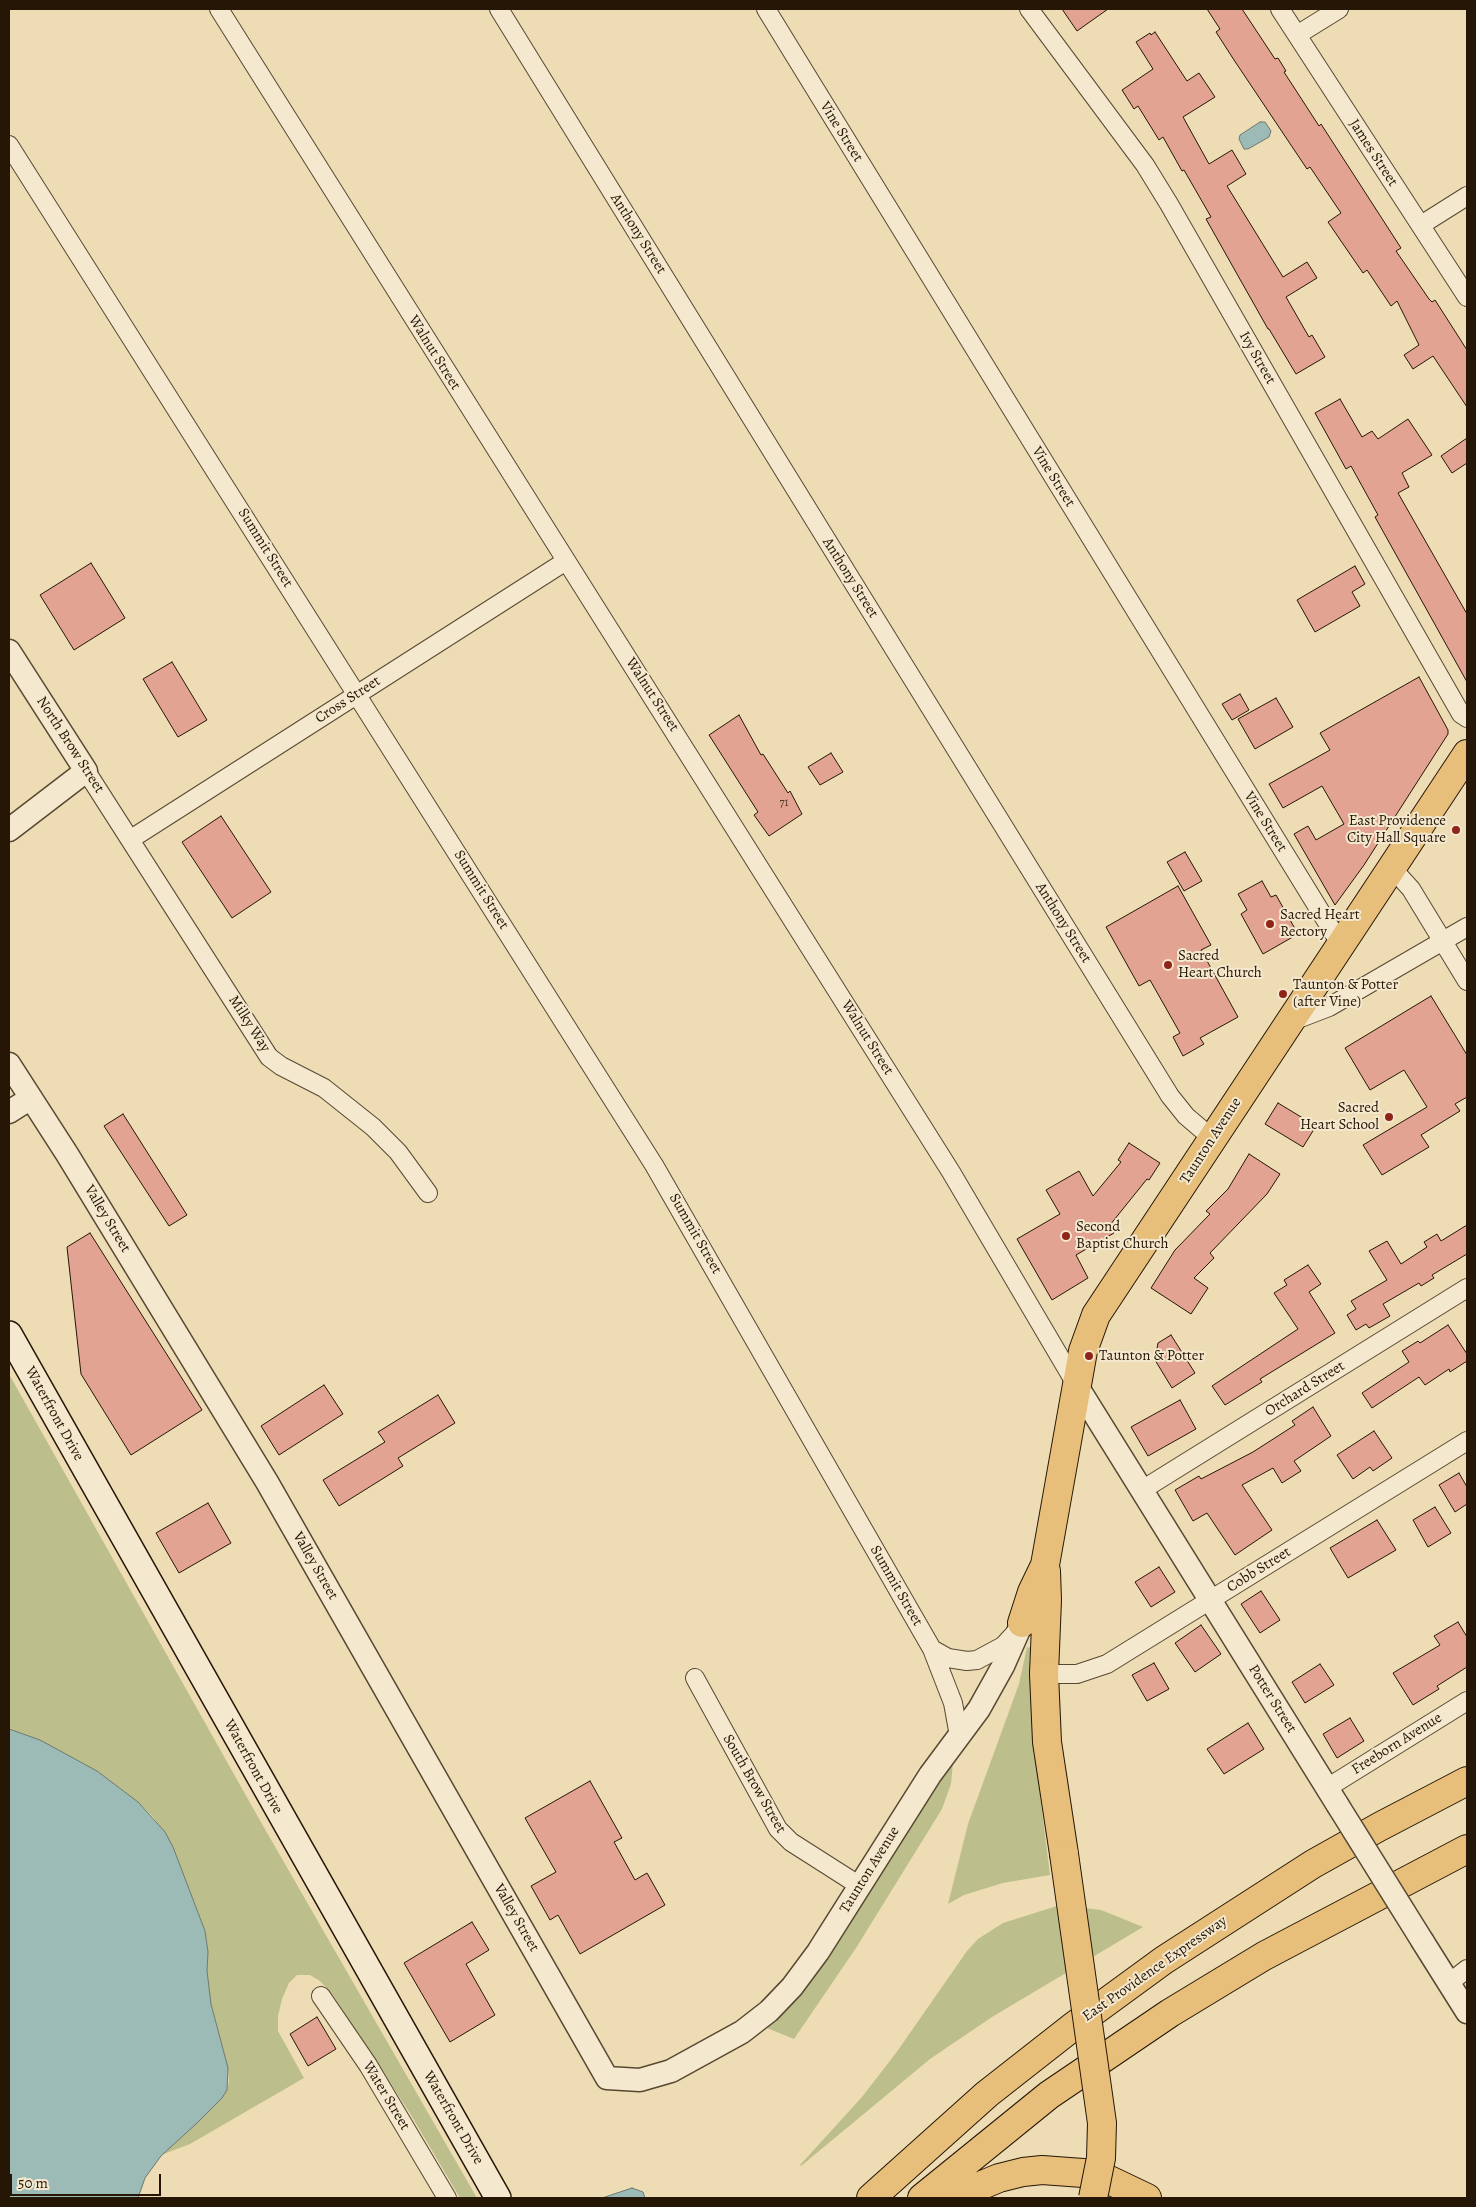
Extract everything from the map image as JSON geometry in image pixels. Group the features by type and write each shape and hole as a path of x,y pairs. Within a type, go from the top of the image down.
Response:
{"highway":[{"name":"Taunton Avenue","path":"1093,2198 1101,2158 1102,2124 1047,1742 1044,1674 1047,1600 1045,1565 1087,1338 1096,1315 1467,754"},
{"name":"Taunton Avenue","path":"1022,1622 1032,1592 1045,1565"},
{"name":"East Providence Expressway","path":"871,2198 987,2094 1075,2025 1164,1960 1313,1864 1467,1781"},
{"path":"922,2198 1019,2118 1077,2075 1162,2018 1281,1947 1467,1849"},
{"path":"950,2198 999,2178 1042,2170 1084,2173 1103,2177 1147,2198"}],"main road":[{"name":"Waterfront Drive","path":"9,1334 498,2198"}],"street":[{"name":"Walnut Street","path":"219,9 951,1172 1077,1386"},
{"name":"Anthony Street","path":"499,9 1170,1096 1186,1116 1213,1139"},
{"name":"Vine Street","path":"766,9 1341,945"},
{"name":"Ivy Street","path":"1029,9 1155,181 1461,714 1467,718"},
{"name":"James Street","path":"1280,9 1467,297"},
{"path":"1297,35 1339,9"},
{"name":"Summit Street","path":"9,144 654,1166 932,1649 953,1703 960,1736"},
{"path":"1421,225 1467,196"},
{"name":"Cross Street","path":"131,839 566,561"},
{"name":"North Brow Street","path":"9,651 131,839"},
{"path":"9,830 86,771"},
{"name":"Milky Way","path":"131,839 269,1057 281,1066 324,1088 373,1127 398,1152 428,1193"},
{"path":"1392,868 1411,889 1467,981"},
{"path":"1290,1023 1336,1003 1467,927"},
{"name":"Valley Street","path":"9,1064 267,1482 607,2078"},
{"path":"9,1112 31,1098"},
{"name":"Orchard Street","path":"1142,1490 1467,1288"},
{"name":"Potter Street","path":"1077,1386 1467,2012"},
{"name":"Cobb Street","path":"1044,1674 1077,1674 1096,1669 1467,1441"},
{"path":"932,1649 948,1658 967,1661 977,1660 1003,1646 1022,1622"},
{"name":"Taunton Avenue","path":"607,2078 640,2080 662,2075 726,2041 756,2022 796,1982 860,1886 930,1775 960,1736 996,1680 1022,1622"},
{"name":"South Brow Street","path":"695,1678 778,1829 791,1842 860,1886"},
{"name":"Freeborn Avenue","path":"1332,1796 1467,1701"},
{"path":"1449,1983 1467,1969"},
{"name":"Water Street","path":"321,1996 377,2080 447,2198"}],"green space":[{"path":"9,1374 258,1817 477,2198 460,2198 411,2115 333,1995 320,1981 310,1975 297,1975 289,1983 282,1999 278,2016 278,2031 304,2078 190,2144 161,2155 207,2113 227,2090 229,2081 228,2068 211,2004 205,1931 173,1847 153,1817 138,1802 97,1771 40,1740 9,1729"},
{"path":"1027,1647 1032,1648 1031,1709 1050,1875 1003,1883 964,1895 948,1904 968,1824 1019,1684"},
{"path":"953,1762 951,1784 942,1809 856,1948 794,2039 767,2028 784,2013 816,1974 950,1763"},
{"path":"1060,1905 1101,1910 1143,1927 992,2017 930,2059 801,2166 862,2097 896,2053 967,1951 978,1939 1003,1923"}],"water":[{"path":"1260,122 1265,122 1271,131 1269,137 1248,149 1244,149 1239,139 1240,135"},
{"path":"9,1729 40,1740 97,1771 138,1802 165,1832 173,1847 205,1931 211,2004 228,2068 227,2090 222,2098 197,2123 161,2156 145,2178 138,2198 9,2198"},
{"path":"632,2188 643,2192 645,2198 602,2198"}],"building":[{"path":"1062,9 1108,9 1077,31"},
{"path":"1207,9 1242,9 1275,59 1278,58 1286,71 1284,72 1319,126 1321,124 1401,248 1396,251 1429,299 1432,302 1435,300 1467,350 1467,407 1433,356 1413,369 1404,355 1419,345 1397,301 1391,306 1367,270 1363,273 1328,222 1341,213 1310,167 1307,169 1234,60 1216,32 1220,29"},
{"path":"1155,32 1187,81 1199,73 1215,97 1183,117 1209,164 1232,150 1246,174 1227,186 1283,277 1307,262 1317,278 1286,297 1309,337 1312,335 1325,357 1296,374 1268,329 1206,219 1211,217 1184,170 1182,171 1163,137 1159,140 1138,106 1134,109 1122,90 1153,69 1136,42"},
{"path":"1340,399 1362,437 1372,431 1378,439 1408,419 1432,455 1402,473 1409,487 1398,493 1467,614 1467,682 1375,517 1378,515 1351,466 1346,469 1315,413"},
{"path":"1467,438 1467,463 1452,473 1441,456"},
{"path":"91,563 125,618 74,650 40,595"},
{"path":"1355,566 1365,584 1352,592 1360,606 1315,632 1297,600"},
{"path":"172,662 207,720 178,737 143,679"},
{"path":"1419,677 1448,730 1448,734 1364,865 1335,905 1294,834 1308,826 1316,840 1344,824 1322,786 1283,808 1269,784 1330,750 1320,733"},
{"path":"1240,694 1249,710 1232,720 1222,704"},
{"path":"1276,698 1293,727 1255,749 1238,719"},
{"path":"739,715 761,755 763,754 788,793 790,791 802,814 769,836 754,815 758,812 709,735"},
{"path":"831,753 843,772 820,785 808,767"},
{"path":"221,816 271,892 232,918 182,842"},
{"path":"1185,852 1202,881 1184,891 1167,862"},
{"name":"Sacred Heart Rectory","path":"1262,881 1271,897 1276,895 1298,934 1263,954 1241,914 1247,910 1238,894"},
{"name":"Sacred Heart Church","path":"1178,886 1211,945 1201,950 1238,1017 1200,1038 1204,1044 1183,1056 1173,1037 1180,1033 1150,980 1139,986 1106,927"},
{"path":"1431,996 1467,1055 1467,1097 1455,1104 1460,1111 1421,1135 1429,1147 1382,1175 1363,1145 1427,1107 1404,1070 1370,1090 1345,1048"},
{"path":"1278,1103 1316,1126 1303,1147 1265,1124"},
{"path":"123,1114 187,1215 169,1226 104,1126"},
{"name":"Second Baptist Church","path":"1129,1143 1160,1163 1149,1180 1147,1179 1110,1225 1114,1233 1076,1255 1088,1278 1052,1300 1017,1239 1060,1214 1046,1190 1079,1171 1093,1196 1121,1162 1118,1160"},
{"path":"1249,1154 1280,1174 1267,1194 1210,1253 1214,1258 1194,1278 1208,1288 1191,1314 1151,1288 1175,1250 1210,1214 1206,1211 1228,1189"},
{"path":"1467,1225 1467,1254 1432,1275 1434,1278 1421,1286 1419,1283 1383,1304 1390,1316 1369,1328 1366,1324 1356,1330 1347,1315 1356,1309 1351,1301 1387,1280 1369,1251 1387,1241 1401,1264 1427,1247 1424,1242 1437,1234 1441,1241"},
{"path":"90,1233 202,1410 131,1455 81,1374 67,1247"},
{"path":"1308,1265 1321,1284 1309,1292 1335,1333 1260,1379 1262,1382 1225,1405 1212,1386 1298,1329 1274,1293 1287,1285 1284,1280"},
{"path":"1448,1325 1467,1354 1467,1361 1450,1372 1449,1369 1425,1385 1419,1377 1372,1408 1362,1393 1409,1362 1402,1351 1418,1341 1420,1343"},
{"path":"1171,1335 1195,1373 1172,1388 1155,1360 1158,1343"},
{"path":"324,1385 343,1414 279,1455 261,1426"},
{"path":"438,1395 455,1423 398,1458 403,1466 339,1506 323,1480 385,1442 378,1432"},
{"path":"1180,1400 1196,1429 1148,1456 1131,1427"},
{"path":"1313,1407 1331,1436 1294,1461 1301,1471 1282,1483 1273,1468 1242,1485 1272,1530 1235,1555 1207,1513 1193,1521 1175,1490 1199,1476 1201,1479 1253,1452 1295,1425 1292,1421"},
{"path":"1374,1431 1392,1458 1373,1471 1370,1467 1353,1479 1337,1455"},
{"path":"1459,1473 1467,1487 1467,1504 1455,1512 1439,1485"},
{"path":"208,1503 231,1543 179,1573 156,1533"},
{"path":"1435,1507 1451,1533 1428,1547 1413,1520"},
{"path":"1377,1520 1396,1550 1348,1578 1330,1548"},
{"path":"1159,1567 1175,1592 1151,1607 1135,1582"},
{"path":"1261,1591 1280,1620 1260,1633 1241,1604"},
{"path":"1458,1622 1467,1637 1467,1667 1437,1686 1439,1689 1413,1705 1393,1673 1440,1645 1434,1636"},
{"path":"1201,1625 1221,1654 1195,1672 1175,1643"},
{"path":"1154,1663 1169,1689 1147,1701 1132,1675"},
{"path":"1320,1664 1334,1685 1305,1703 1292,1682"},
{"path":"1350,1718 1364,1741 1337,1758 1323,1734"},
{"path":"1248,1723 1264,1749 1224,1774 1207,1749"},
{"path":"590,1781 622,1838 614,1842 635,1880 647,1873 665,1905 580,1954 558,1915 550,1920 531,1886 556,1872 525,1818"},
{"path":"472,1922 489,1950 466,1964 495,2015 450,2042 404,1963"},
{"path":"317,2017 336,2049 308,2066 290,2034"}],"place":[{"name":"East Providence City Hall Square","path":"1456,830"},
{"name":"Sacred Heart Rectory","path":"1270,924"},
{"name":"Sacred Heart Church","path":"1168,965"},
{"name":"Taunton & Potter (after Vine)","path":"1283,994"},
{"name":"Sacred Heart School","path":"1389,1117"},
{"name":"Second Baptist Church","path":"1066,1236"},
{"name":"Taunton & Potter","path":"1089,1356"}]}
